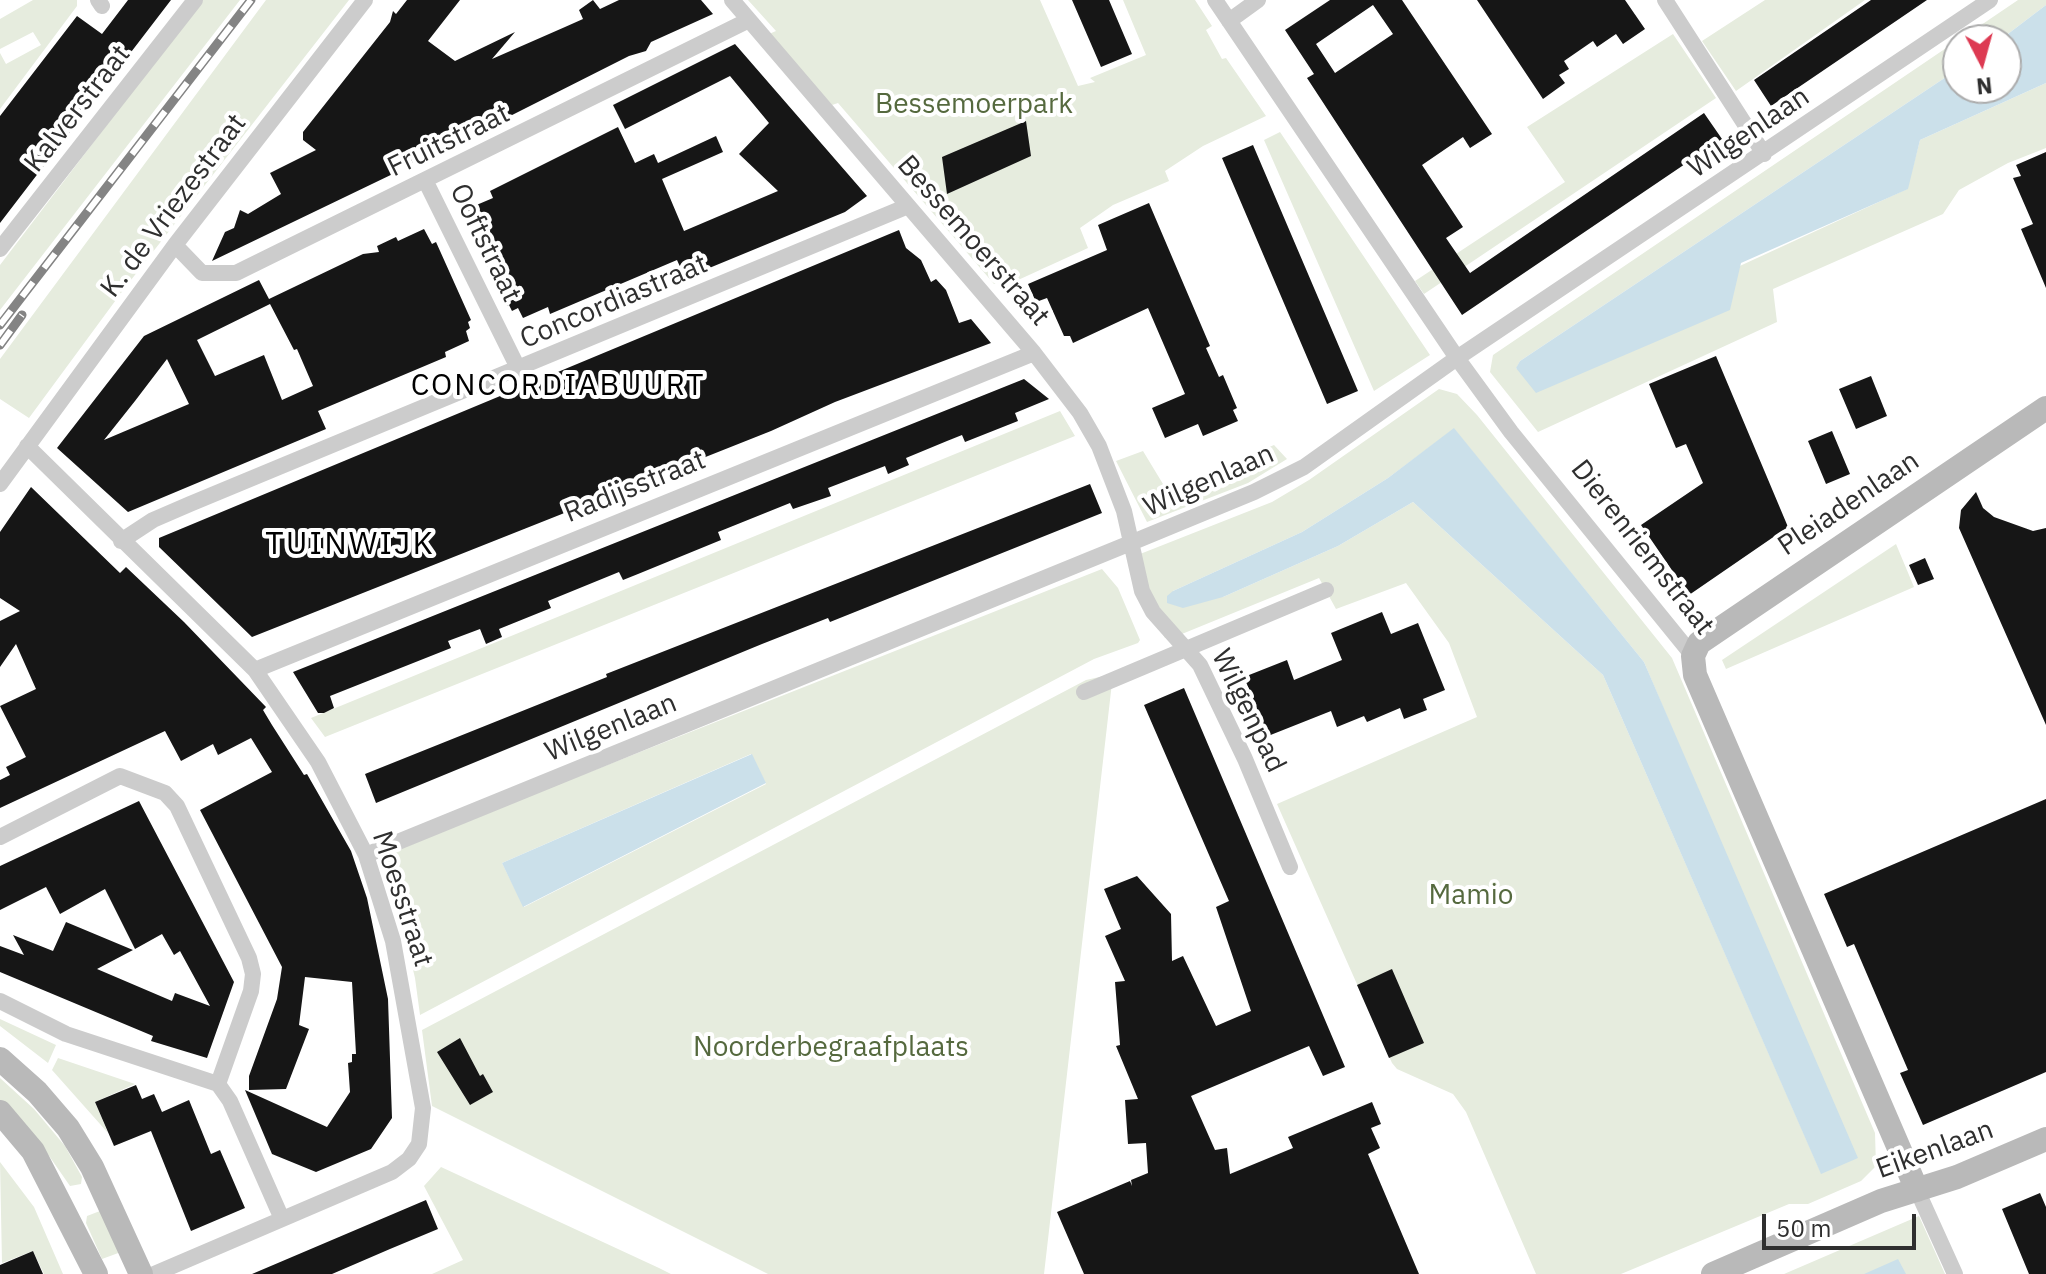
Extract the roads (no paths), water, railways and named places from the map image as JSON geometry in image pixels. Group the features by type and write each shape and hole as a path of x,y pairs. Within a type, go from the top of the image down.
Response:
{"street":[{"name":"Kalverstraat","path":"0,249 195,0"},
{"name":"K. de Vriezestraat","path":"0,484 175,245 365,0"},
{"name":"Bessemoerstraat","path":"732,0 1034,353 1080,413 1099,446 1133,542"},
{"name":"Dierenriemstraat","path":"1215,0 1457,358 1511,432 1693,656 1695,675 1917,1190"},
{"path":"1229,21 1258,0"},
{"path":"1665,0 1764,154"},
{"name":"Wilgenlaan","path":"366,855 1254,492 1304,467 1457,358 1990,0"},
{"name":"Fruitstraat","path":"175,245 202,273 236,273 426,182 749,20"},
{"name":"Ooftstraat","path":"426,182 519,370"},
{"name":"Concordiastraat","path":"121,541 153,520 908,206"},
{"name":"Radijsstraat","path":"255,670 1034,353"},
{"name":"Pleiadenlaan","path":"1693,656 1699,643 1706,638 2046,408"},
{"name":"Moesstraat","path":"27,446 255,670 318,762 366,855 402,983 423,1108 422,1130 413,1154 392,1172 154,1274"},
{"name":"Wilgenpad","path":"1133,542 1142,591 1153,612 1200,665 1290,867"},
{"path":"1084,692 1326,590"},
{"path":"0,837 120,776 165,793 177,806 249,958 251,991 218,1084"},
{"path":"0,1001 66,1034 218,1084 230,1101 282,1219"},
{"path":"0,1059 37,1092 68,1128 92,1167 141,1274"},
{"path":"0,1112 33,1151 96,1274"},
{"name":"Eikenlaan","path":"1713,1274 1881,1201 1957,1177 2046,1139"},
{"path":"1917,1190 1955,1274"}],"water":[{"path":"2046,5 2046,83 2022,94 2022,24"},
{"path":"1942,80 1942,104 2000,104 1920,140 1908,189 1741,263 1730,310 1536,393 1516,368 1520,361"},
{"path":"1454,428 1644,662 1858,1158 1821,1174 1603,675 1413,502 1338,546 1223,597 1183,608 1167,603 1167,596 1173,591 1302,532 1388,478"},
{"path":"752,754 766,783 523,907 502,863"},
{"path":"1898,1259 1906,1274 1864,1274"}],"railway":[{"path":"0,325 251,0"},
{"path":"0,345 22,315"}],"district":[{"name":"CONCORDIABUURT","path":"558,386"},
{"name":"TUINWIJK","path":"350,545"}],"park label":[{"name":"Bessemoerpark","path":"974,105"},
{"name":"Mamio","path":"1471,896"},
{"name":"Noorderbegraafplaats","path":"831,1048"}]}
